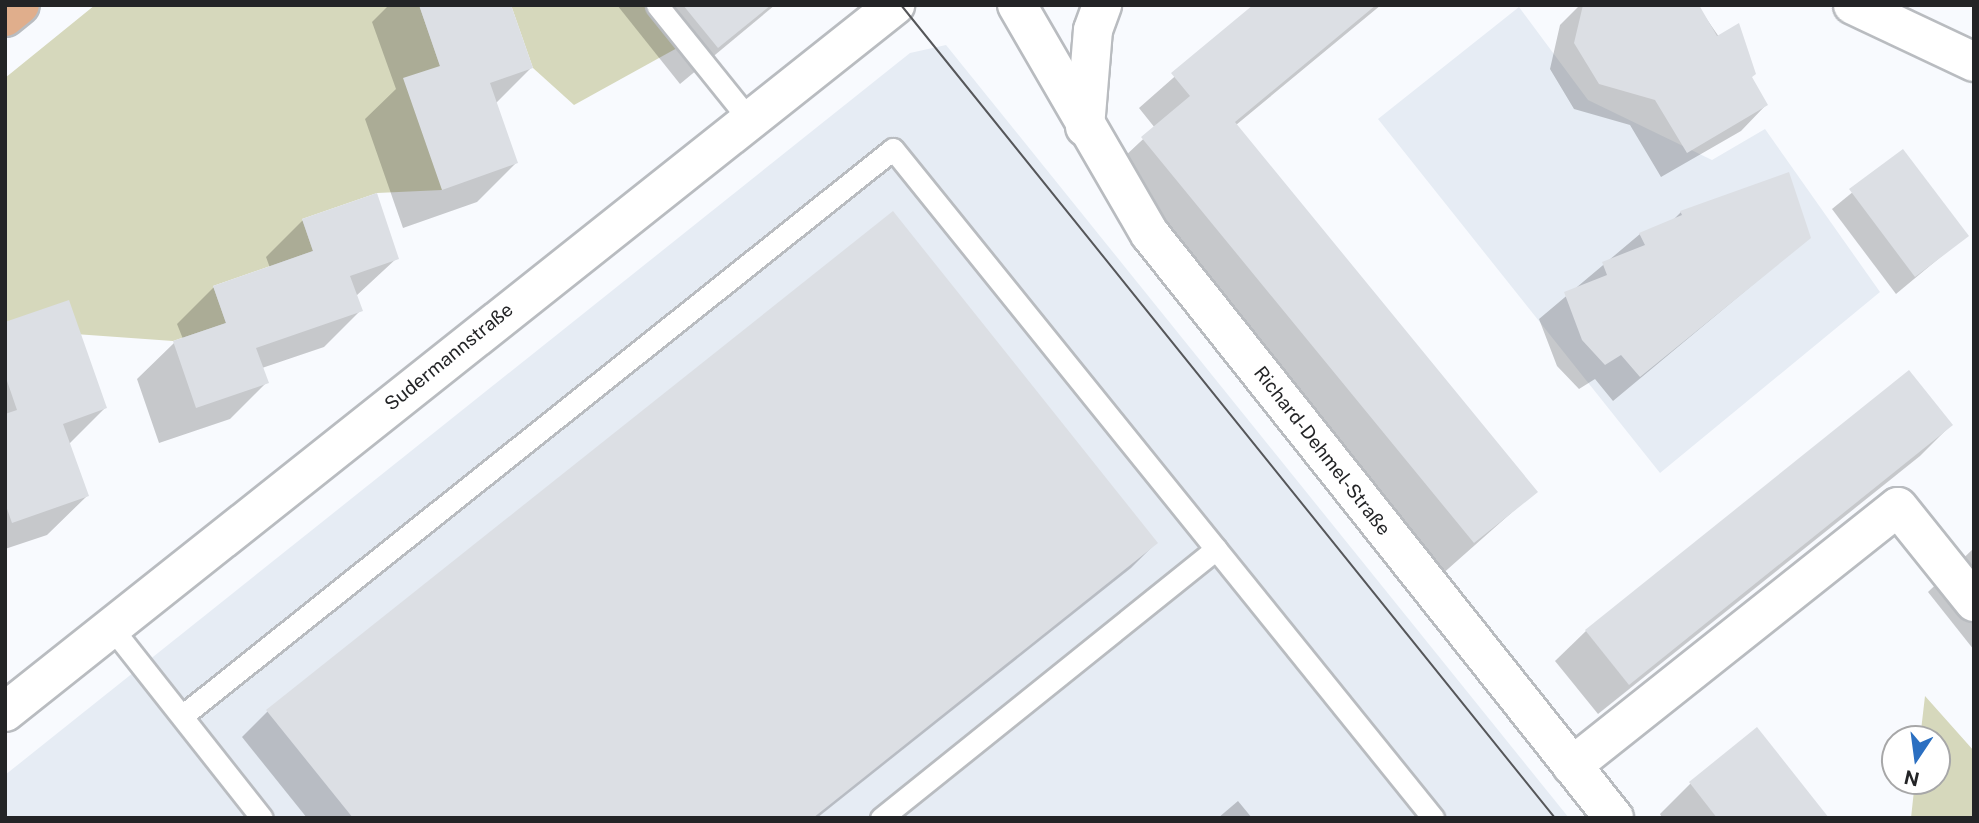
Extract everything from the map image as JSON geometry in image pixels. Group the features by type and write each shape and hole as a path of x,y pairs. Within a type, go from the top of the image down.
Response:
{"main road":[{"path":"5,17 20,5"}],"street":[{"name":"Sudermannstraße","path":"5,712 748,118 895,5"},
{"name":"Richard-Dehmel-Straße","path":"1017,5 1085,127 1150,234 1614,818"},
{"path":"1085,127 1093,30 1102,5"},
{"path":"1853,5 1974,62"},
{"path":"1572,766 1898,507 1974,602"}],"lane":[{"path":"657,5 748,118"},
{"path":"182,716 893,149 1433,818"},
{"path":"881,818 1216,549"},
{"path":"111,627 262,818"}],"shaded area":[{"path":"1519,7 1588,100 1712,160 1765,129 1880,292 1660,473 1378,119"},
{"path":"946,45 1569,818 5,818 5,775 910,53"}],"green space":[{"path":"95,5 419,5 440,66 442,190 377,193 302,219 313,251 213,286 226,323 173,341 5,329 5,78"},
{"path":"511,5 673,5 697,37 574,105 533,68"},
{"path":"1925,696 1951,725 1922,725"},
{"path":"1951,725 1974,751 1974,818 1911,818 1913,795 1951,795"}],"building":[{"path":"419,5 511,5 533,68 490,83 518,163 442,190 403,78 440,66"},
{"path":"683,5 771,5 718,48"},
{"path":"1253,5 1376,5 1235,122 1538,492 1474,543 1141,137 1190,96 1171,73"},
{"path":"1583,5 1699,5 1717,36 1739,23 1756,74 1752,77 1768,105 1687,153 1655,100 1599,84 1574,43"},
{"path":"1903,149 1969,236 1915,277 1849,189"},
{"path":"1789,172 1811,238 1640,377 1621,355 1605,365 1582,340 1564,292 1607,275 1602,262 1645,245 1639,233 1682,215 1680,211"},
{"path":"377,193 399,259 350,276 363,311 256,348 269,383 196,408 173,341 226,323 213,286 313,251 302,219"},
{"path":"893,211 1158,543 813,818 353,818 266,710"},
{"path":"69,300 107,408 63,424 89,496 12,523 5,503 5,414 17,410 5,375 5,322"},
{"path":"1909,370 1953,425 1629,685 1585,630"},
{"path":"1757,727 1829,818 1717,818 1689,782"}],"tram line":[{"path":"901,5 1555,818"}]}
